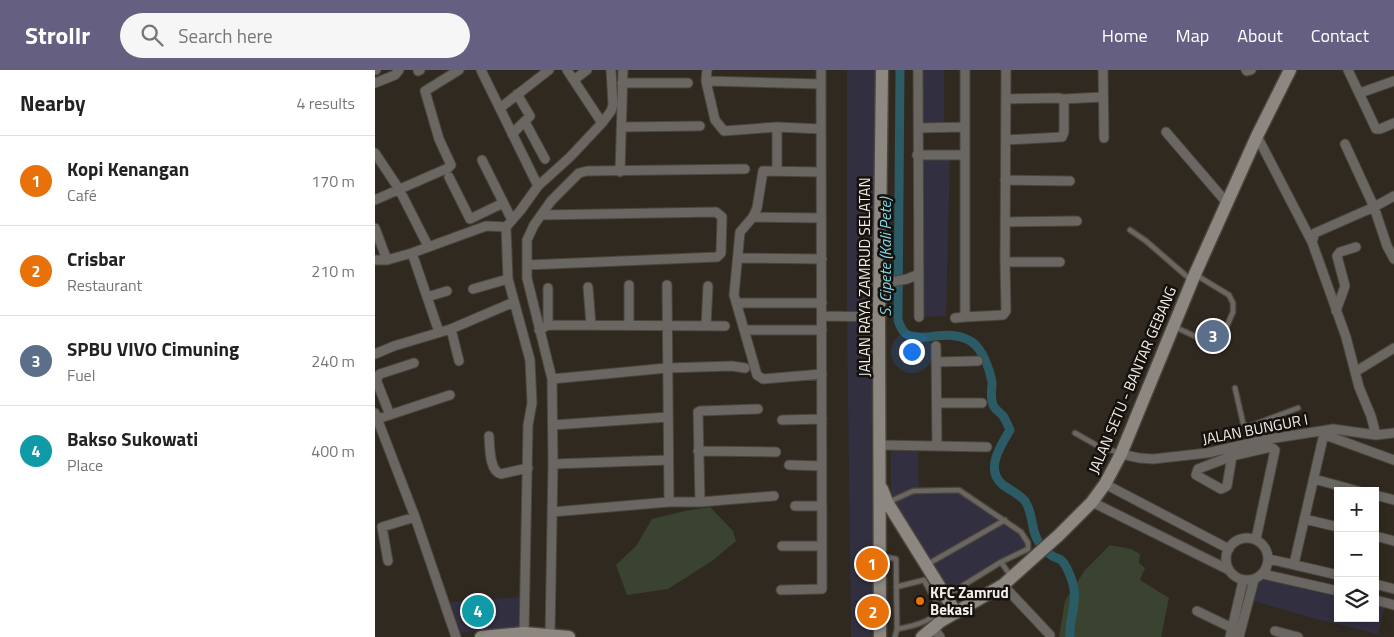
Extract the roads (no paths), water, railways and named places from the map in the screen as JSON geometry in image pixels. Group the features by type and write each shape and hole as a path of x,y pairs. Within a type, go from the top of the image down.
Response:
{"main road":[{"name":"JALAN RAYA ZAMRUD SELATAN","path":"880,637 879,317 884,283 882,70"},
{"name":"JALAN SETU - BANTAR GEBANG","path":"921,633 937,632 956,613 1008,581 1037,557 1092,502 1105,484 1121,454 1194,277 1227,203 1257,136 1290,70"},
{"name":"JALAN RAYA ZAMRUD SELATAN","path":"880,484 887,502 925,566 956,613"},
{"path":"481,637 508,635 569,637"}],"street":[{"path":"375,83 395,75 399,70"},
{"path":"375,200 451,165 439,139 425,91 459,70"},
{"path":"481,70 538,186"},
{"path":"500,108 538,73 549,70"},
{"path":"567,70 602,123"},
{"path":"573,80 587,70"},
{"path":"375,260 387,260 412,253 486,226 509,223 538,186 570,157 602,123 612,108 611,70"},
{"path":"620,172 623,70"},
{"path":"707,70 706,81 715,120 724,131 777,127 821,129"},
{"path":"781,590 822,590 821,70"},
{"path":"918,70 919,318"},
{"path":"965,70 965,317"},
{"path":"955,318 1003,315 1006,312 1006,70"},
{"path":"1103,70 1104,138"},
{"path":"1246,70 1247,72 1251,70"},
{"path":"1348,70 1361,93 1376,129 1394,124"},
{"path":"706,81 821,84"},
{"path":"1361,93 1394,81"},
{"path":"622,83 688,82"},
{"path":"512,134 529,118 517,94"},
{"path":"1006,99 1103,97"},
{"path":"1005,140 1058,138 1062,136 1064,132 1063,99"},
{"path":"525,122 545,159"},
{"path":"621,127 700,126"},
{"path":"777,127 777,171"},
{"path":"918,128 965,127"},
{"path":"1167,132 1227,203"},
{"path":"1257,136 1312,242 1346,338 1359,387 1371,416 1375,435"},
{"path":"1345,144 1374,207 1387,246 1394,259"},
{"path":"375,152 399,189 428,246"},
{"path":"917,155 965,155"},
{"path":"482,160 503,202 509,223 508,279 530,360 532,403 528,426 528,468 533,635"},
{"path":"550,635 553,379 527,278 527,240 534,225 551,201 579,173 587,171 745,169"},
{"path":"821,172 763,171 757,208 753,217 740,232 734,294 757,376 763,378 822,374"},
{"path":"449,177 470,219 503,202"},
{"path":"1005,180 1070,180"},
{"path":"1312,242 1315,233 1394,196"},
{"path":"527,265 717,257 721,252 722,217 716,212 541,215"},
{"path":"753,217 821,218"},
{"path":"1005,222 1077,221"},
{"path":"375,228 387,260"},
{"path":"1336,311 1345,286 1337,256 1340,252 1356,247"},
{"path":"412,253 439,332"},
{"path":"738,258 821,259"},
{"path":"1005,262 1060,262"},
{"path":"884,283 907,279 919,274"},
{"path":"473,290 508,279"},
{"path":"629,285 629,325"},
{"path":"667,285 669,502"},
{"path":"706,326 708,286"},
{"path":"588,287 591,325"},
{"path":"548,288 548,325"},
{"path":"427,297 447,291"},
{"path":"375,354 394,346 451,329 515,302"},
{"path":"737,303 822,304"},
{"path":"822,316 879,317"},
{"path":"539,330 548,325 725,326"},
{"path":"451,329 459,361"},
{"path":"744,330 822,330"},
{"path":"936,346 937,446"},
{"path":"1355,372 1394,348"},
{"path":"936,362 977,362"},
{"path":"391,415 377,382 377,377 380,374 414,363"},
{"path":"553,379 667,368 732,366 745,368"},
{"path":"450,395 391,415 376,416 415,517 456,637"},
{"path":"937,403 982,403"},
{"path":"700,502 698,411 758,409"},
{"path":"553,425 668,417"},
{"path":"782,420 822,419"},
{"name":"JALAN BUNGUR I","path":"1121,454 1153,459 1207,453 1333,429 1375,435 1394,433"},
{"path":"489,436 493,469 497,473 501,474 528,468"},
{"path":"1294,564 1323,438 1328,436 1394,460"},
{"path":"880,445 987,447"},
{"path":"1232,456 1271,447 1275,450 1256,539"},
{"path":"698,451 776,452"},
{"path":"553,464 668,460"},
{"path":"789,465 822,466"},
{"path":"1314,479 1343,487"},
{"path":"1105,484 1229,548"},
{"path":"552,512 669,502 700,502 774,496"},
{"path":"1379,496 1394,500"},
{"path":"1092,502 1229,570 1237,578 1243,580 1254,580 1267,569 1269,559 1265,547 1256,539 1243,538 1237,540 1229,548 1226,556 1229,570"},
{"path":"795,506 822,506"},
{"path":"388,561 382,527 415,517"},
{"path":"1304,519 1334,526"},
{"path":"1379,537 1394,541"},
{"path":"782,546 822,546"},
{"path":"1269,559 1334,574"},
{"path":"1263,574 1334,591"},
{"path":"1197,611 1231,632 1243,580"},
{"path":"1239,637 1254,580"},
{"path":"1008,581 1050,635"},
{"path":"1379,585 1394,589"},
{"path":"1379,601 1394,605"},
{"path":"1275,631 1296,637"}],"lane":[{"path":"1130,230 1194,277 1229,295 1233,303 1233,312 1219,344 1214,345 1173,327"},
{"path":"1235,388 1245,426 1247,427 1298,408"},
{"path":"1274,439 1275,417"},
{"path":"1075,433 1098,446 1121,454"},
{"path":"887,502 913,491 959,490 1021,532 1028,543 1028,548 1001,562 945,597"},
{"path":"925,566 1005,520"},
{"path":"880,556 896,559 897,629 895,637"},
{"path":"1001,562 1008,581"},
{"path":"896,587 924,580 939,608 921,633 897,629"}],"waterway":[{"name":"S. Cipete (Kali Pete)","path":"900,70 898,320 900,327 906,334 915,337 946,335 963,338 972,342 983,355 991,377 993,405 1002,415 1010,430 1002,443 994,465 997,479 1025,501 1030,511 1033,528 1041,546 1048,553 1060,559 1068,571 1075,597 1070,637"}],"place":[{"name":"SPBU VIVO Cimuning","path":"1213,336"},
{"name":"Kopi Kenangan","path":"872,564"},
{"name":"KFC Zamrud Bekasi","path":"920,601"},
{"name":"Bakso Sukowati","path":"478,611"},
{"name":"Crisbar","path":"873,612"}]}
